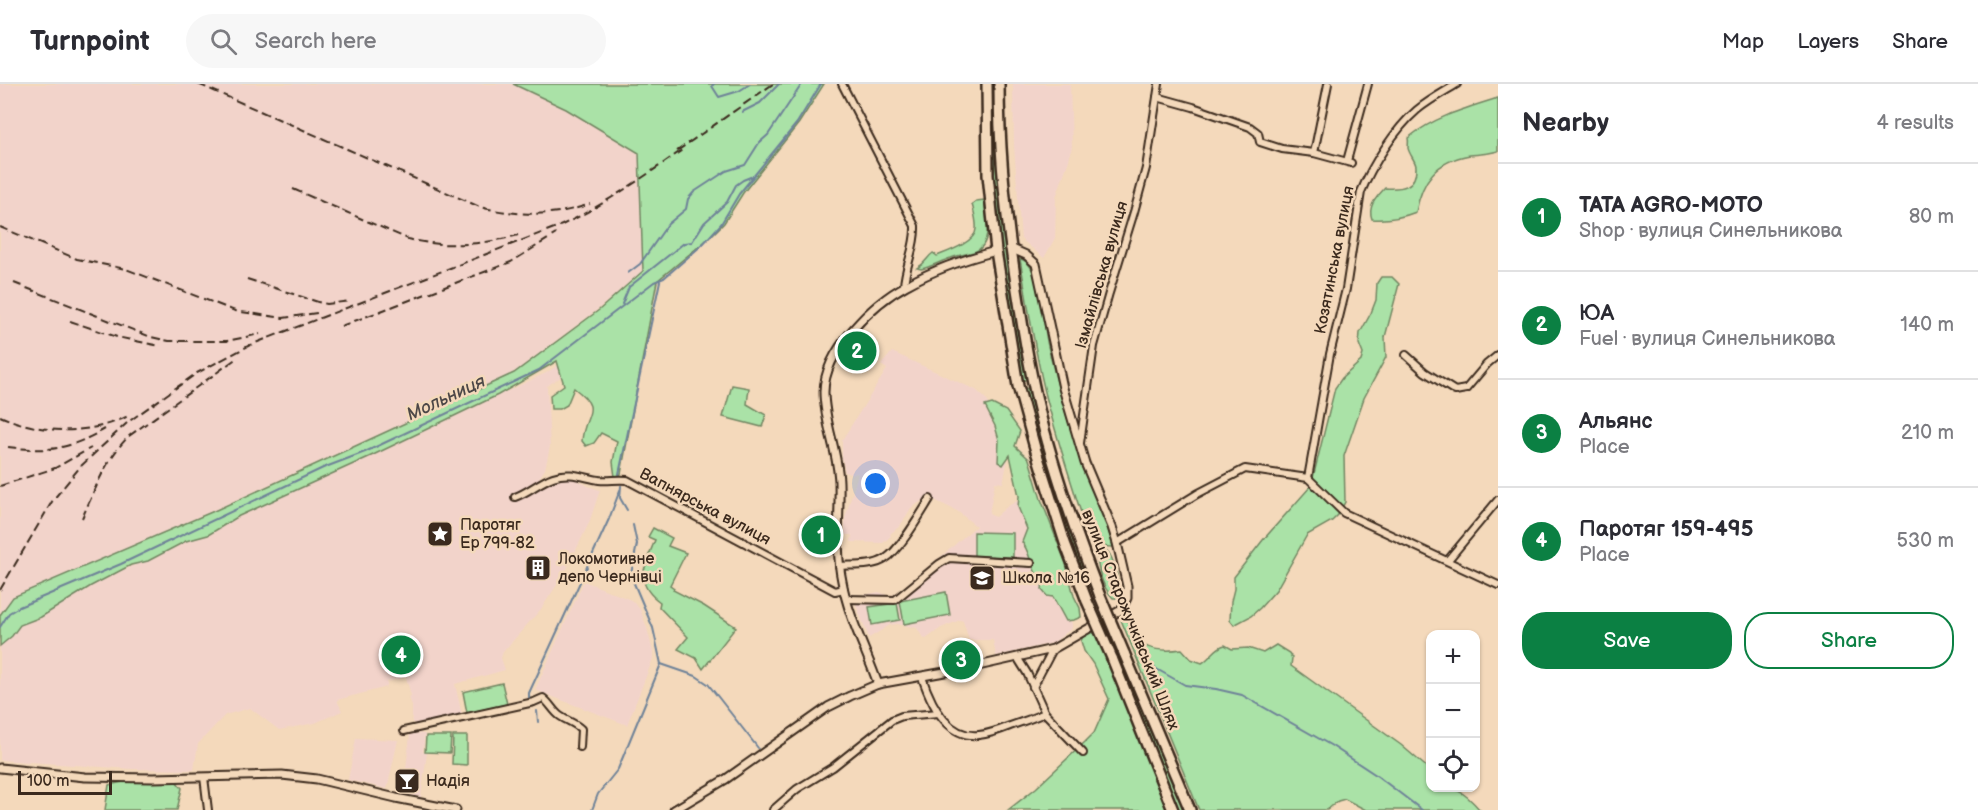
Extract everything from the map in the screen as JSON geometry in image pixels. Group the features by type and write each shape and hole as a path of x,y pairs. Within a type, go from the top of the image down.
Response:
{"main road":[{"name":"вулиця Старожучківський Шлях","path":"987,84 988,175 996,251 1018,386 1035,448 1087,601 1173,810"},
{"name":"вулиця Старожучківський Шлях","path":"999,84 1001,173 1010,248 1033,383 1058,474 1100,596 1190,810"},
{"path":"987,131 999,131"},
{"path":"1018,386 1033,383"},
{"path":"1083,590 1096,585"}],"street":[{"path":"842,84 915,226 915,236 904,286"},
{"name":"Ізмайлівська вулиця","path":"1053,649 1121,610 1127,598 1117,543 1085,463 1080,443 1094,346 1146,168 1159,84"},
{"path":"1314,153 1328,84"},
{"path":"1157,98 1193,107 1250,127 1258,133 1260,141 1282,149 1314,153 1349,162 1368,84"},
{"name":"Козятинська вулиця","path":"1308,478 1330,354 1346,289 1361,192 1387,146 1404,123 1418,110 1457,84"},
{"path":"1010,248 1026,255 1036,264 1062,388 1080,443"},
{"path":"878,684 846,599 839,566 839,481 824,392 827,375 831,362 848,336 873,310 904,286 937,270 996,251"},
{"path":"1406,355 1425,372 1455,391 1466,389 1487,364 1498,355"},
{"path":"1117,543 1197,494 1245,469 1308,478 1344,513 1498,585"},
{"name":"Вапнярська вулиця","path":"515,497 546,480 560,476 578,474 602,480 627,480 835,591 844,589"},
{"path":"839,566 885,560 911,528 930,499"},
{"path":"1448,560 1498,500"},
{"path":"846,599 895,600 949,558 1030,563"},
{"path":"674,810 726,779 828,707 878,684 1053,649"},
{"path":"1033,687 1053,649"},
{"path":"1017,657 1045,713 1083,753"},
{"path":"922,676 928,694 939,713 957,730 976,736 1045,713"},
{"path":"404,730 534,702 543,698 561,717 581,729 580,747"},
{"path":"773,810 797,789 833,767 892,720 903,716 939,713"},
{"path":"0,768 85,777 282,776 317,779 456,810"},
{"path":"204,777 208,810"}],"shaded area":[{"path":"0,84 513,84 566,109 639,153 643,271 596,311 513,373 208,513 13,597 0,614"},
{"path":"1013,84 1070,84 1072,146 1056,197 1055,238 1044,258 1021,239 1014,145"},
{"path":"892,352 976,390 987,400 1010,449 1003,483 995,482 989,514 995,517 1019,500 1039,569 1072,623 1072,628 1053,643 996,656 993,640 969,640 963,621 960,620 941,628 926,639 917,628 897,624 890,625 869,638 853,597 879,592 894,598 976,526 957,511 928,497 911,508 900,526 883,543 851,542 852,535 845,535 845,518 858,474 845,472 842,440 887,369 881,365"},
{"path":"558,365 562,376 547,386 550,447 545,469 538,480 525,491 512,495 513,499 521,499 551,481 572,477 600,490 589,523 565,573 541,609 503,652 501,658 505,670 455,684 462,715 415,725 412,722 412,706 409,697 411,696 406,677 387,682 387,687 337,700 342,711 315,723 279,730 250,708 225,715 198,744 194,770 132,769 0,760 0,631 11,622 546,373"},
{"path":"584,581 631,600 640,609 647,628 654,656 627,725 535,690"},
{"path":"425,734 423,752 427,753 421,797 403,793 410,735"},
{"path":"356,738 398,740 387,789 348,780"}],"green space":[{"path":"513,84 824,84 799,123 743,193 724,223 657,281 621,474 615,477 613,462 617,441 601,433 594,443 586,446 582,441 590,412 588,402 583,396 574,388 567,405 560,409 551,409 550,395 564,385 557,361 498,395 239,516 208,535 186,541 148,561 131,565 91,586 41,617 20,625 0,646 0,615 13,597 214,511 514,373 599,310 643,271 639,153 566,109"},
{"path":"1498,98 1498,151 1458,158 1440,167 1432,174 1422,190 1416,212 1394,218 1372,219 1372,206 1385,188 1407,186 1414,179 1416,166 1408,148 1408,138 1439,119"},
{"path":"993,134 997,136 1028,379 1021,381 1000,251 990,136"},
{"path":"984,200 987,229 984,243 980,248 925,268 917,268 933,253 937,256 960,246 975,234 972,204"},
{"path":"1020,259 1027,263 1033,271 1037,283 1055,376 1078,451 1113,547 1092,546 1074,492 1043,383"},
{"path":"1381,277 1392,277 1399,284 1385,337 1386,357 1364,398 1344,456 1345,502 1332,521 1307,535 1276,590 1260,608 1234,625 1230,620 1234,577 1311,486 1335,388 1342,378 1361,361 1363,354 1359,344 1360,333 1376,300 1377,283"},
{"path":"732,385 749,388 747,404 766,415 762,427 723,417"},
{"path":"1030,389 1090,578 1086,582 1083,580 1054,497 1022,390"},
{"path":"992,404 1006,411 1020,431 1015,446 1029,459 1080,608 1081,617 1074,620 1066,621 1053,597 1047,596 1042,590 1041,581 1022,542 1027,529 1018,507 1019,496 1010,455 1003,465 998,462 999,440 985,406"},
{"path":"653,528 672,538 668,546 686,553 670,585 674,588 673,590 704,606 736,627 703,669 696,658 678,649 688,637 659,607 660,602 646,588 645,566 655,540 648,537"},
{"path":"974,532 1013,533 1013,557 974,556"},
{"path":"1097,547 1106,550 1112,559 1118,580 1117,598 1113,598 1102,581 1098,567"},
{"path":"946,592 950,615 904,624 900,601"},
{"path":"897,603 900,620 872,625 869,607"},
{"path":"1122,617 1129,623 1139,642 1144,645 1164,650 1182,649 1191,659 1202,663 1218,648 1225,645 1232,649 1248,648 1263,653 1276,645 1289,653 1292,658 1291,666 1401,745 1426,767 1426,792 1460,792 1480,810 1366,810 1345,799 1338,801 1327,810 1199,810 1121,620"},
{"path":"1091,632 1098,635 1106,649 1169,810 1008,810 1036,788 1094,733 1109,699 1081,641 1083,636"},
{"path":"1117,651 1120,652 1186,810 1178,810 1113,655"},
{"path":"502,683 507,704 467,713 463,692"},
{"path":"426,736 451,736 450,753 425,752"},
{"path":"453,736 467,736 467,765 452,764"},
{"path":"175,780 182,788 177,810 105,810 109,785 128,781"}],"waterway":[{"path":"714,84 712,86 719,97 739,91 750,84"},
{"path":"742,112 760,103 779,84"},
{"path":"628,273 640,264 668,224 686,209 688,199 694,192 726,171 745,165 802,84"},
{"name":"Мольниця","path":"0,627 9,613 19,607 121,564 323,468 365,452 539,370 654,282 664,278 702,245 721,224 739,194 797,123 821,84"},
{"path":"622,304 629,287 684,243 692,242 704,223 727,202 736,185 753,176"},
{"path":"619,474 660,281"},
{"path":"621,486 620,498 627,510"},
{"path":"529,699 529,693 609,519 620,490"},
{"path":"592,810 598,794 618,769 661,664 653,628 631,574 637,544 633,525"},
{"path":"1144,662 1185,685 1242,695 1332,746 1376,775 1422,810"},
{"path":"661,664 696,676 708,684 758,748"},
{"path":"537,711 538,722"}],"railway":[{"path":"198,84 480,207 535,214 563,211 590,204"},
{"path":"677,151 773,84"},
{"path":"0,590 53,500 80,467 128,422 197,373 250,345 562,225 610,199 685,148"},
{"path":"293,189 408,239 422,242 463,244 518,235"},
{"path":"0,227 77,259 126,269 235,311 283,318 317,313"},
{"path":"341,326 511,262 556,234"},
{"path":"247,279 327,304 350,301"},
{"path":"14,283 151,337 169,341 227,341 260,334"},
{"path":"70,321 117,337 160,346"},
{"path":"93,493 108,463 129,436 237,358"},
{"path":"0,416 32,426 65,430 99,427 130,415"},
{"path":"8,447 58,448 105,429"},
{"path":"0,486 55,468 91,448"},
{"path":"82,518 97,485"}],"place":[{"name":"ЮА","path":"857,351"},
{"name":"Паротяг Ер 799-82","path":"440,534"},
{"name":"TATA AGRO-MOTO","path":"821,535"},
{"name":"Локомотивне депо Чернівці","path":"538,568"},
{"name":"Школа №16","path":"982,578"},
{"name":"Паротяг 159-495","path":"401,655"},
{"name":"Альянс","path":"961,660"},
{"name":"Надія","path":"407,781"}]}
